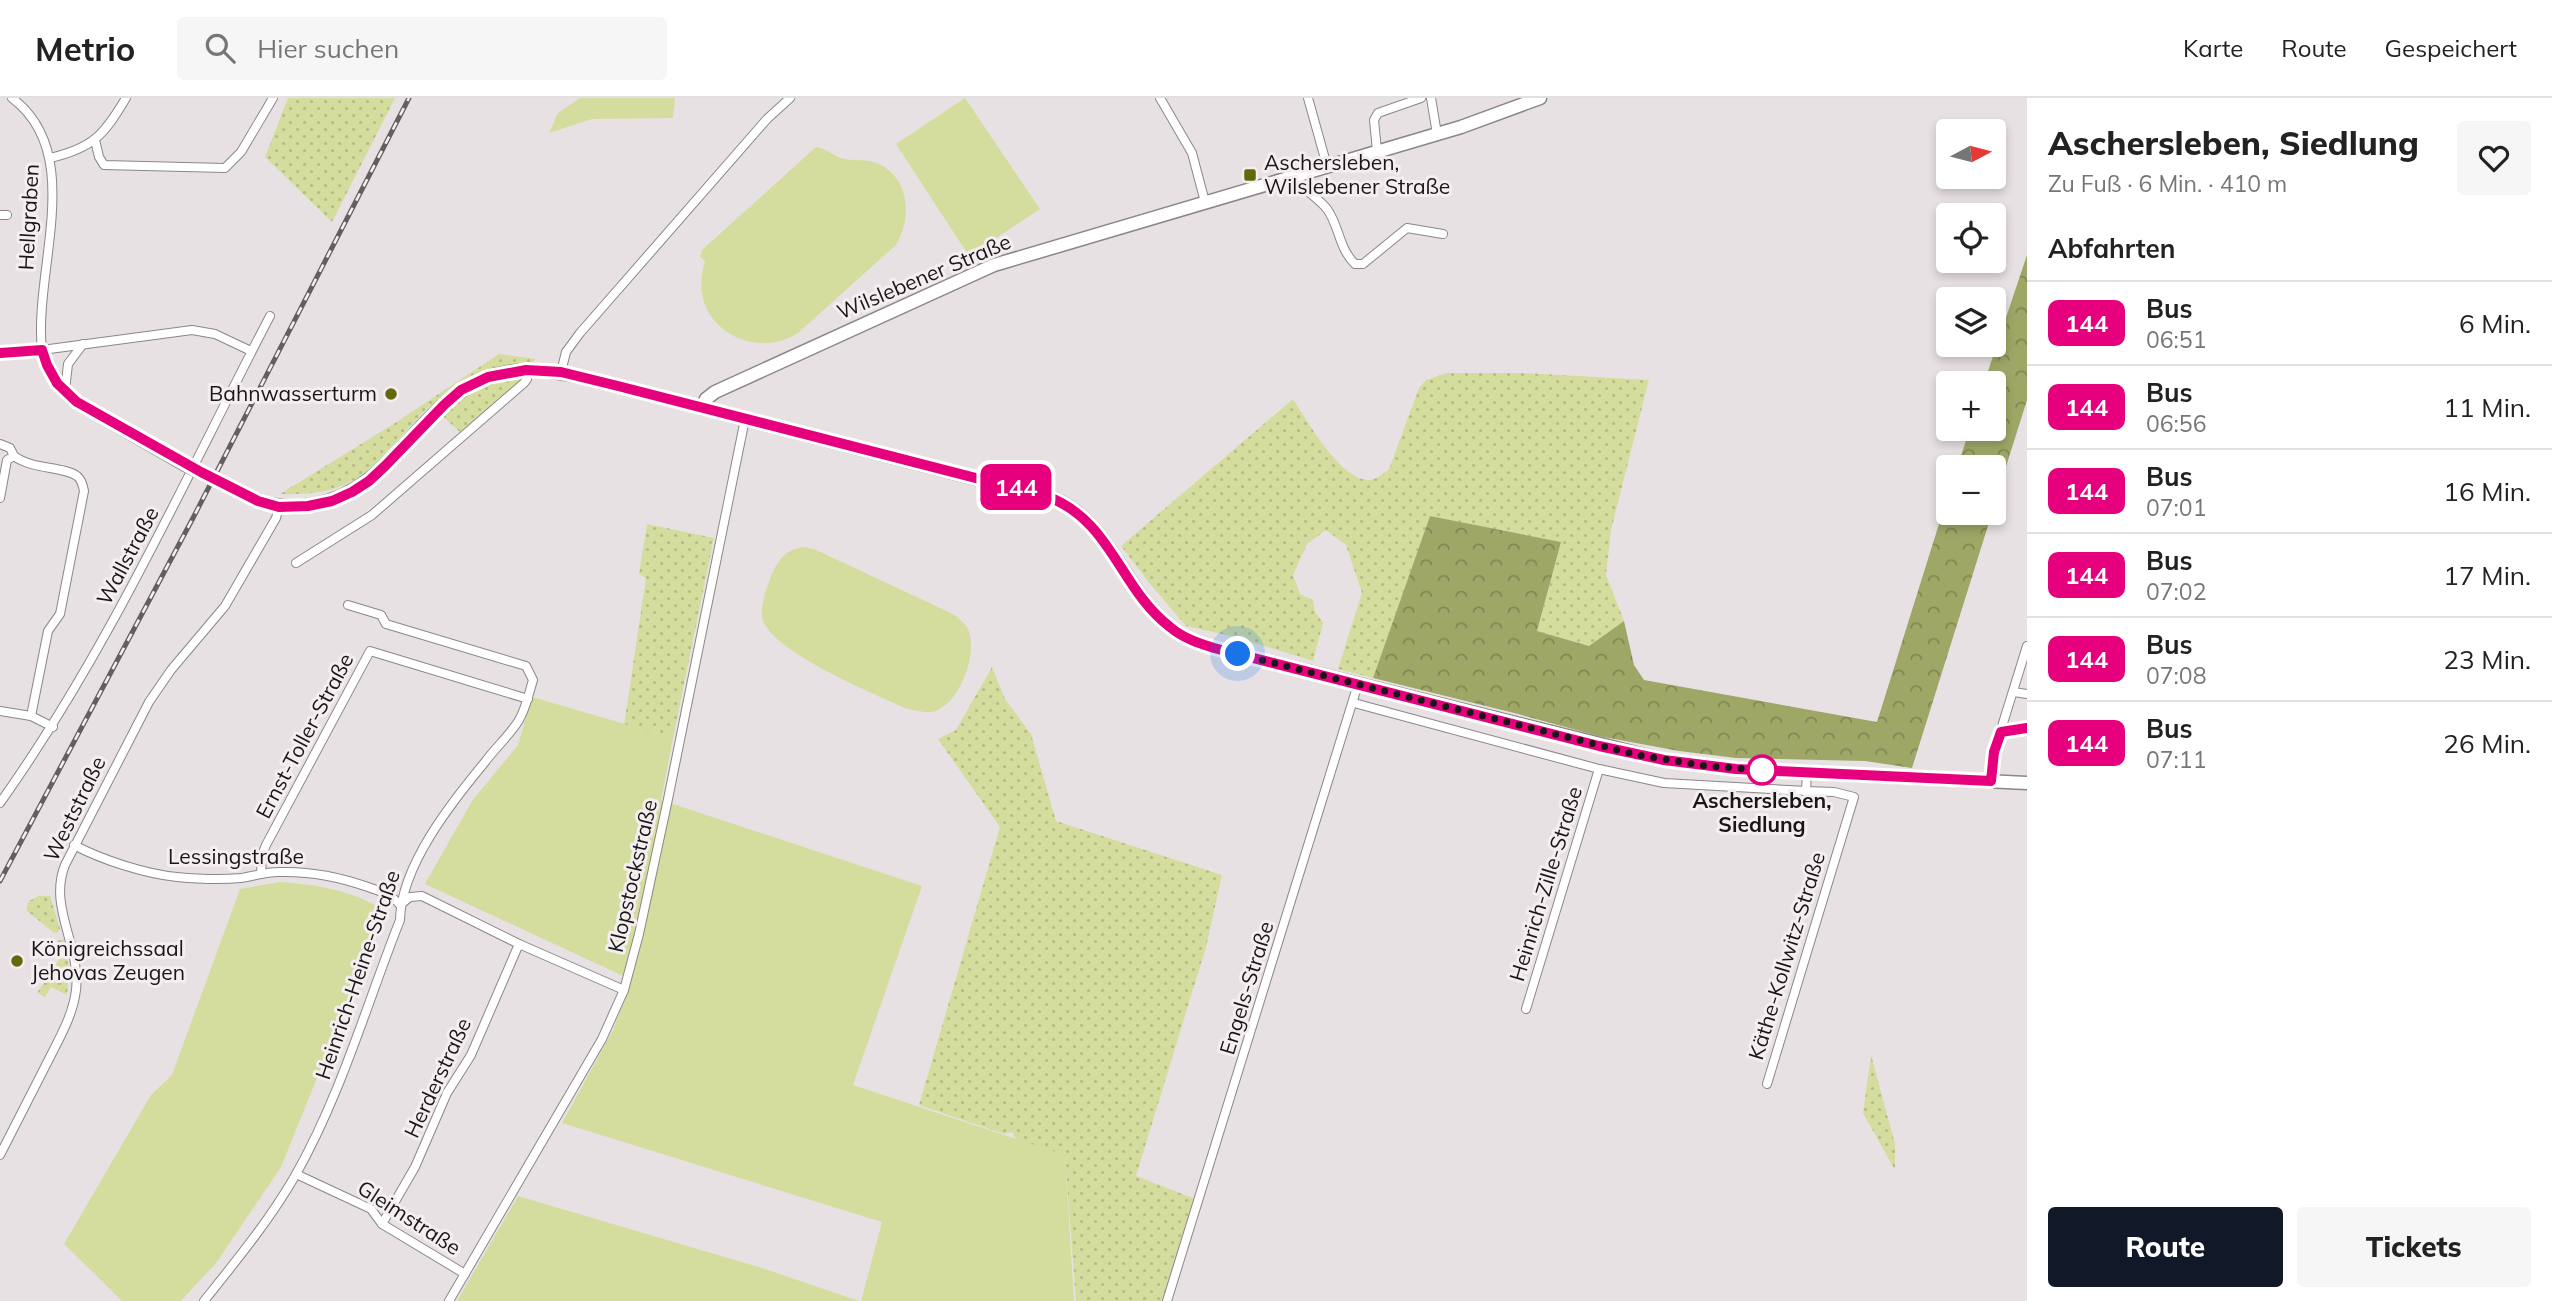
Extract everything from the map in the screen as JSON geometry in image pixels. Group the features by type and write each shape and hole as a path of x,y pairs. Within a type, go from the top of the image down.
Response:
{"main road":[{"name":"Wilslebener Straße","path":"702,408 706,399 715,392 968,275 1021,256 1441,132 1540,98"},
{"path":"0,353 42,350 52,374 66,393 88,409 184,464 265,504 279,507 308,506 332,501 352,492 369,481 461,390 488,377 526,370 561,372 1023,489 1063,503 1087,520 1145,602 1163,621 1183,636 1214,648 1638,755 1722,768 2027,783"}],"street":[{"name":"Hellgraben","path":"12,98 38,125 50,158 52,195 40,323 42,350"},
{"path":"50,158 95,140 110,125 126,98"},
{"path":"95,140 104,165 225,168 241,152 273,98"},
{"path":"561,372 566,352 580,333 767,119 790,98"},
{"path":"1160,98 1192,153 1205,202"},
{"path":"1308,98 1327,166"},
{"path":"1377,151 1374,120 1378,113 1421,98"},
{"path":"1431,98 1441,132"},
{"path":"1296,175 1303,187 1328,210 1345,251 1354,264 1363,264 1407,228 1443,234"},
{"name":"Wallstraße","path":"0,803 53,727 142,568 270,316"},
{"path":"42,350 192,330 215,334 251,351"},
{"path":"66,393 68,364 83,344"},
{"path":"296,563 372,514 524,383 527,379 526,370"},
{"name":"Klopstockstraße","path":"449,1301 602,1039 624,990 668,799 745,419"},
{"name":"Wallstraße","path":"0,444 10,448 14,456 23,463 76,475 82,482 84,491 60,614 48,631 31,716"},
{"path":"0,498 7,460 14,456"},
{"name":"Weststraße","path":"0,1155 65,1026 74,1001 77,977 75,957 63,916 59,892 61,875 149,702 171,670 225,606 270,530 279,507"},
{"path":"348,605 381,615 386,624 526,666 533,680 528,699"},
{"path":"1991,781 1994,752 2027,646"},
{"name":"Ernst-Toller-Straße","path":"261,874 266,845 370,651 528,699"},
{"name":"Engels-Straße","path":"1167,1301 1358,684"},
{"path":"2014,692 2027,694"},
{"name":"Heinrich-Heine-Straße","path":"204,1301 279,1202 296,1174 331,1104 351,1054 400,920 400,905 410,877 432,836 469,780 519,720 528,699"},
{"path":"1354,703 1599,769 1664,783 1806,790 1807,772"},
{"path":"0,711 31,716 53,727"},
{"name":"Heinrich-Zille-Straße","path":"1526,1009 1599,769"},
{"name":"Käthe-Kollwitz-Straße","path":"1767,1084 1854,797 1806,790"},
{"name":"Lessingstraße","path":"74,845 92,854 173,877 231,879 292,872 337,878 395,898 400,905"},
{"path":"400,905 410,897 422,896 519,944 624,990"},
{"name":"Herderstraße","path":"382,1224 415,1167 447,1093 475,1046 519,944"},
{"name":"Gleimstraße","path":"296,1174 371,1209 382,1224 465,1274"}],"green space":[{"path":"288,98 395,98 332,222 265,157"},
{"path":"580,98 675,98 673,118 592,119 549,133 558,113"},
{"path":"965,98 1040,209 969,256 896,144"},
{"path":"816,147 841,158 874,162 897,179 902,189 906,211 901,234 896,245 799,332 770,343 740,339 716,322 707,309 701,290 705,261 700,257 702,250"},
{"path":"2027,255 2027,400 2006,467 2006,455 1961,455 1966,441 2006,441 2006,371 1988,371 1993,357 2006,357 2006,318"},
{"path":"499,354 536,359 519,373 520,382 460,432 430,405 373,467 362,475 330,490 280,494 395,423"},
{"path":"1447,373 1522,373 1649,380 1611,530 1606,575 1624,621 1589,646 1537,631 1561,542 1430,516 1373,678 1338,669 1362,593 1346,545 1326,530 1307,544 1293,575 1300,594 1313,600 1315,612 1323,623 1313,661 1235,637 1186,626 1121,546 1293,399 1337,461 1359,478 1370,480 1378,477 1389,469 1419,388 1426,380"},
{"path":"1430,516 1561,542 1537,631 1589,646 1624,621 1634,665 1644,680 1877,722 1939,525 1988,525 1912,768 1865,761 1736,758 1679,751 1598,736 1373,678"},
{"path":"647,524 714,538 673,738 624,725 646,578 639,574"},
{"path":"803,547 814,549 955,615 967,627 971,649 965,676 959,689 942,708 922,712 905,708 800,656 768,629 762,616 762,607 773,573 786,554"},
{"path":"992,667 1005,699 1031,734 1056,821 1222,875 1206,947 1136,1176 1198,1200 1167,1301 1076,1301 1065,1157 1016,1141 1013,1132 1004,1134 919,1105 1000,827 938,739 956,730"},
{"path":"532,697 673,738 661,800 922,886 853,1085 1065,1155 1074,1301 861,1301 882,1222 562,1123 613,1030 631,983 623,976 425,884 472,801 518,745"},
{"path":"280,882 334,890 385,910 281,1167 217,1262 181,1301 122,1301 64,1244 151,1095 172,1075 240,889"},
{"path":"39,896 50,896 60,929 58,932 54,933 26,910 29,901"},
{"path":"64,939 69,969 67,995 51,987 45,997 37,993 62,955 56,950 57,941"},
{"path":"1871,1055 1895,1144 1895,1170 1863,1113"},
{"path":"518,1196 762,1268 859,1301 457,1301"}],"railway":[{"path":"0,881 193,518 409,98"}],"bus line":[{"name":"144","path":"0,353 42,350 57,383 77,402 172,457 258,501 279,507 308,506 332,501 352,492 385,466 444,405 461,390 475,383 515,371 561,372 1046,496 1070,506 1087,520 1145,602 1163,621 1183,636 1214,648 1599,746 1664,760 1722,768 1991,781 1991,766 2001,732 2027,728"}],"place":[{"name":"Aschersleben, Wilslebener Straße","path":"1250,175"},
{"name":"Bahnwasserturm","path":"391,394"},
{"name":"Aschersleben, Siedlung","path":"1762,770"},
{"name":"Königreichssaal Jehovas Zeugen","path":"17,961"}],"route":[{"path":"1238,654 1638,755 1722,768 1762,770"}]}
